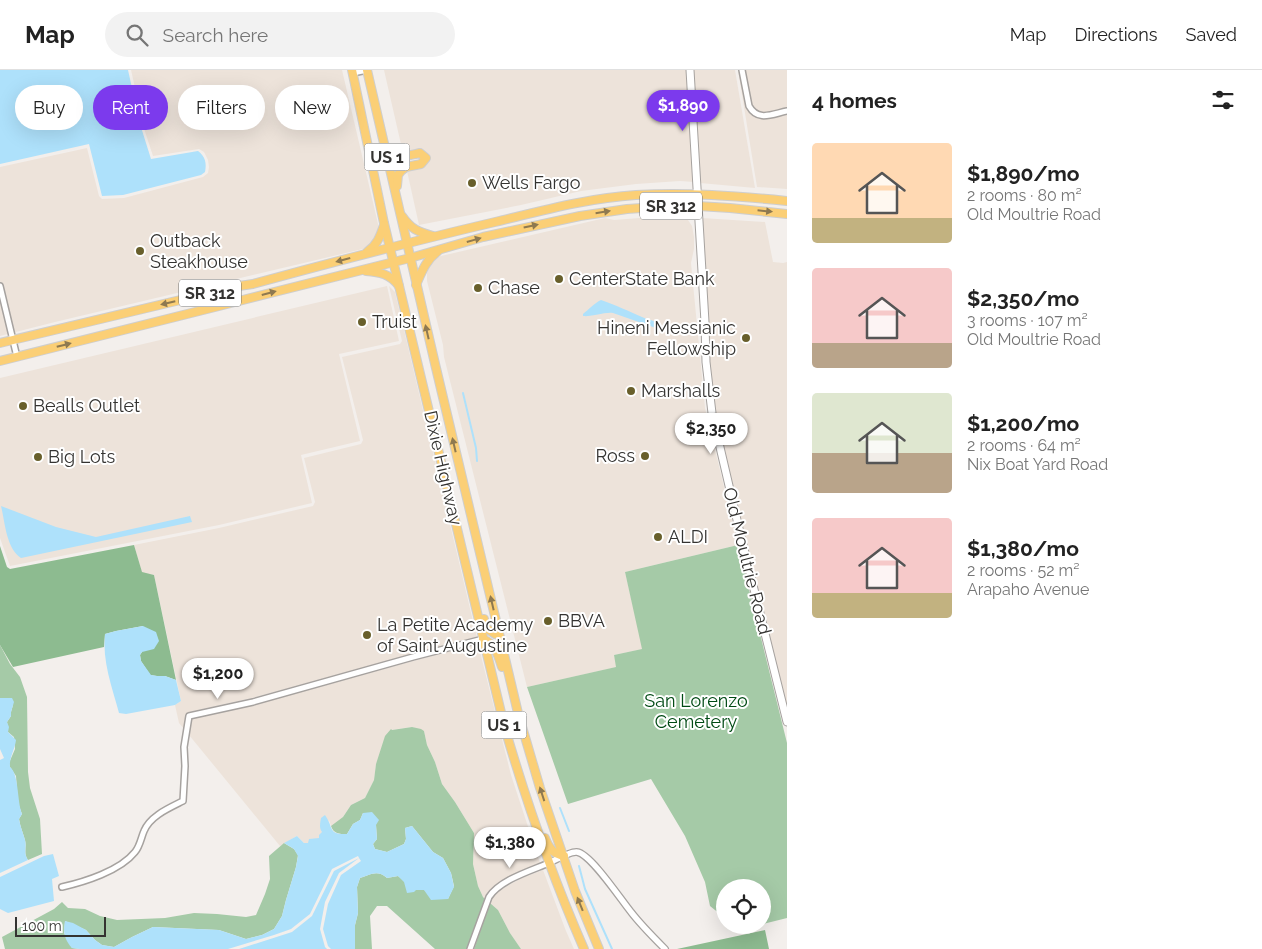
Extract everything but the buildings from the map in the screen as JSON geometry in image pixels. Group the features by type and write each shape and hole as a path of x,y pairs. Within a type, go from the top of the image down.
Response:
{"main road":[{"name":"Dixie Highway","path":"367,70 416,285 522,729 542,796 564,856"},
{"name":"Old Moultrie Road","path":"690,70 706,362 712,413 787,722"},
{"name":"Dixie Highway","path":"352,72 384,223 483,639 514,761 549,863"},
{"path":"384,145 399,156 420,153 426,158 421,164 406,167 400,171 396,192"},
{"name":"SR 312","path":"0,343 253,284 435,236 589,201 634,195 697,194 787,201"},
{"name":"SR 312","path":"0,361 410,258 483,237 588,214 627,208 698,206 787,214"},
{"path":"552,209 555,221"},
{"path":"400,214 412,229 435,236"},
{"path":"365,254 376,244 381,236 384,223"},
{"path":"416,285 426,263 444,248"},
{"path":"359,270 383,273 390,276 400,288"},
{"path":"220,306 232,298 251,293 254,287 253,284"},
{"path":"455,520 462,528 486,628 495,634"},
{"path":"495,634 496,619"},
{"path":"483,639 495,634"},
{"path":"483,639 492,644 497,652 513,710 522,729"},
{"path":"493,679 498,685 525,781 544,837 551,850 557,855 564,856"},
{"name":"US 1","path":"564,856 575,890 599,949"},
{"name":"US 1","path":"549,863 584,949"}],"street":[{"path":"352,72 367,70"},
{"path":"742,70 749,106 755,114 764,116 787,111"},
{"path":"0,286 17,357"},
{"path":"62,887 84,882 125,862 135,852 150,821 183,801 184,748 189,716 253,702 483,639"},
{"path":"470,949 492,892 508,882 576,852 585,855 631,912 665,949"}],"shaded area":[{"path":"131,70 342,70 346,85 275,85 275,130 349,130 349,100 379,228 374,242 367,248 0,336 0,167 87,148 99,196 102,199 124,198 203,177 208,173 208,160 204,152 199,149 153,156 145,130 168,130 168,85 134,85"},
{"path":"384,70 687,70 694,182 636,184 581,191 419,225 407,171 427,162 430,157 426,153 403,153"},
{"path":"693,70 735,70 755,188 700,183"},
{"path":"738,70 787,70 787,189 757,187"},
{"path":"678,215 686,217 692,226 694,237 691,263 705,408 738,545 625,572 643,649 614,655 617,667 527,687 444,357 443,345 427,281 429,264 435,258 441,256 605,218 614,220"},
{"path":"702,218 765,222 773,262 787,262 787,708 715,412 709,362"},
{"path":"387,286 399,341 339,354 360,441 301,455 312,503 219,525 10,566 0,538 0,378"},
{"path":"389,286 395,292 477,638 252,698 189,712 186,715 184,729 179,723 175,705 181,701 154,575 142,573 134,545 313,506 315,502 304,458 361,444 363,440 342,357 400,344 402,341"},
{"path":"478,644 511,775 540,863 495,885 487,893 485,899 478,886 473,864 474,833 442,784 427,745 424,731 412,727 391,730 376,764 374,780 365,798 351,805 343,817 333,826 331,826 329,820 320,838 304,843 297,836 280,846 189,735 192,719 254,705"},
{"path":"543,870 574,949 521,949 498,910 490,903 498,891 522,878"}],"green space":[{"path":"134,545 142,572 154,575 176,680 165,676 150,675 141,661 143,626 105,634 104,647 13,667 0,645 0,546 7,567 10,569"},
{"name":"San Lorenzo Cemetery","path":"738,545 787,743 787,918 771,922 771,879 716,879 716,911 710,906 705,882 685,836 651,779 568,804 527,687 616,667 614,655 642,649 625,572"},
{"path":"0,645 10,664 20,677 27,697 28,772 30,788 40,819 42,854 28,860 19,819 22,814 18,803 16,776 9,763 15,749 14,737 8,732 7,722 11,716 13,705 8,698 0,698"},
{"path":"412,727 424,731 427,745 442,784 474,833 473,864 478,886 485,899 467,949 435,949 387,906 377,906 370,916 372,949 355,949 355,925 358,913 357,887 360,878 377,873 387,878 398,876 416,890 424,890 448,899 454,886 451,873 443,858 433,852 412,826 405,828 406,839 404,844 387,852 375,849 373,844 377,839 376,825 363,813 360,820 353,824 347,834 337,833 331,826 343,817 351,805 365,798 374,780 376,764 385,736 391,729"},
{"path":"284,843 294,849 298,855 296,867 282,916 274,929 262,935 246,939 219,930 153,927 114,947 102,945 86,930 65,921 64,933 72,948 80,949 5,949 2,937 54,909 62,902 68,908 85,909 100,916 117,920 165,918 194,913 246,917 256,915 270,879 269,856"},
{"path":"490,903 498,910 521,949 474,949"},
{"path":"746,934 766,934 769,949 677,949"}],"water":[{"path":"0,70 128,70 131,85 93,85 93,130 142,130 151,159 198,151 205,160 206,166 205,172 201,175 123,195 102,196 89,144 0,164"},
{"path":"601,300 656,322 660,327 656,328 613,313 583,316 594,304"},
{"path":"1,506 56,527 96,537 190,516 192,522 21,558 16,554 9,541"},
{"path":"143,626 156,632 159,641 154,649 142,652 140,655 141,661 151,675 165,676 176,680 181,701 175,705 126,714 119,713 106,664 105,634"},
{"path":"0,698 12,698 14,702 11,716 7,722 8,732 16,740 10,760 10,767 15,775 22,814 19,819 28,860 0,873 0,760 4,758 0,749"},
{"path":"372,812 379,820 376,825 377,839 373,844 375,849 387,852 404,844 406,839 405,828 412,826 433,852 443,858 451,873 454,887 448,899 431,900 424,890 407,893 404,882 398,876 387,878 377,873 360,878 357,887 358,913 355,925 355,949 331,949 328,946 323,929 328,904 341,875 361,861 358,856 332,869 310,914 291,929 228,949 80,949 72,948 67,942 65,935 65,921 86,930 102,945 114,947 153,927 219,930 246,939 262,935 274,929 282,916 296,867 298,856 294,849 284,843 297,836 304,843 308,843 309,839 319,838 322,832 320,827 321,818 325,815 334,832 347,834 353,824 360,820 363,813"},
{"path":"53,854 59,876 52,879 54,901 8,913 0,909 0,877 44,856"},
{"path":"359,858 339,873 325,902 320,929 327,949 239,949 292,932 312,916 334,871"}],"waterway":[{"path":"463,393 476,448 477,461"},
{"path":"560,808 569,831"},
{"path":"579,866 585,889 612,949"}],"place":[{"name":"Wells Fargo","path":"472,183"},
{"name":"Outback Steakhouse","path":"140,251"},
{"name":"CenterState Bank","path":"559,279"},
{"name":"Chase","path":"478,288"},
{"name":"Truist","path":"362,322"},
{"name":"Hineni Messianic Fellowship","path":"746,338"},
{"name":"Marshalls","path":"631,391"},
{"name":"Bealls Outlet","path":"23,406"},
{"name":"Ross","path":"645,456"},
{"name":"Big Lots","path":"38,457"},
{"name":"ALDI","path":"658,537"},
{"name":"BBVA","path":"548,621"},
{"name":"La Petite Academy of Saint Augustine","path":"367,635"}]}
